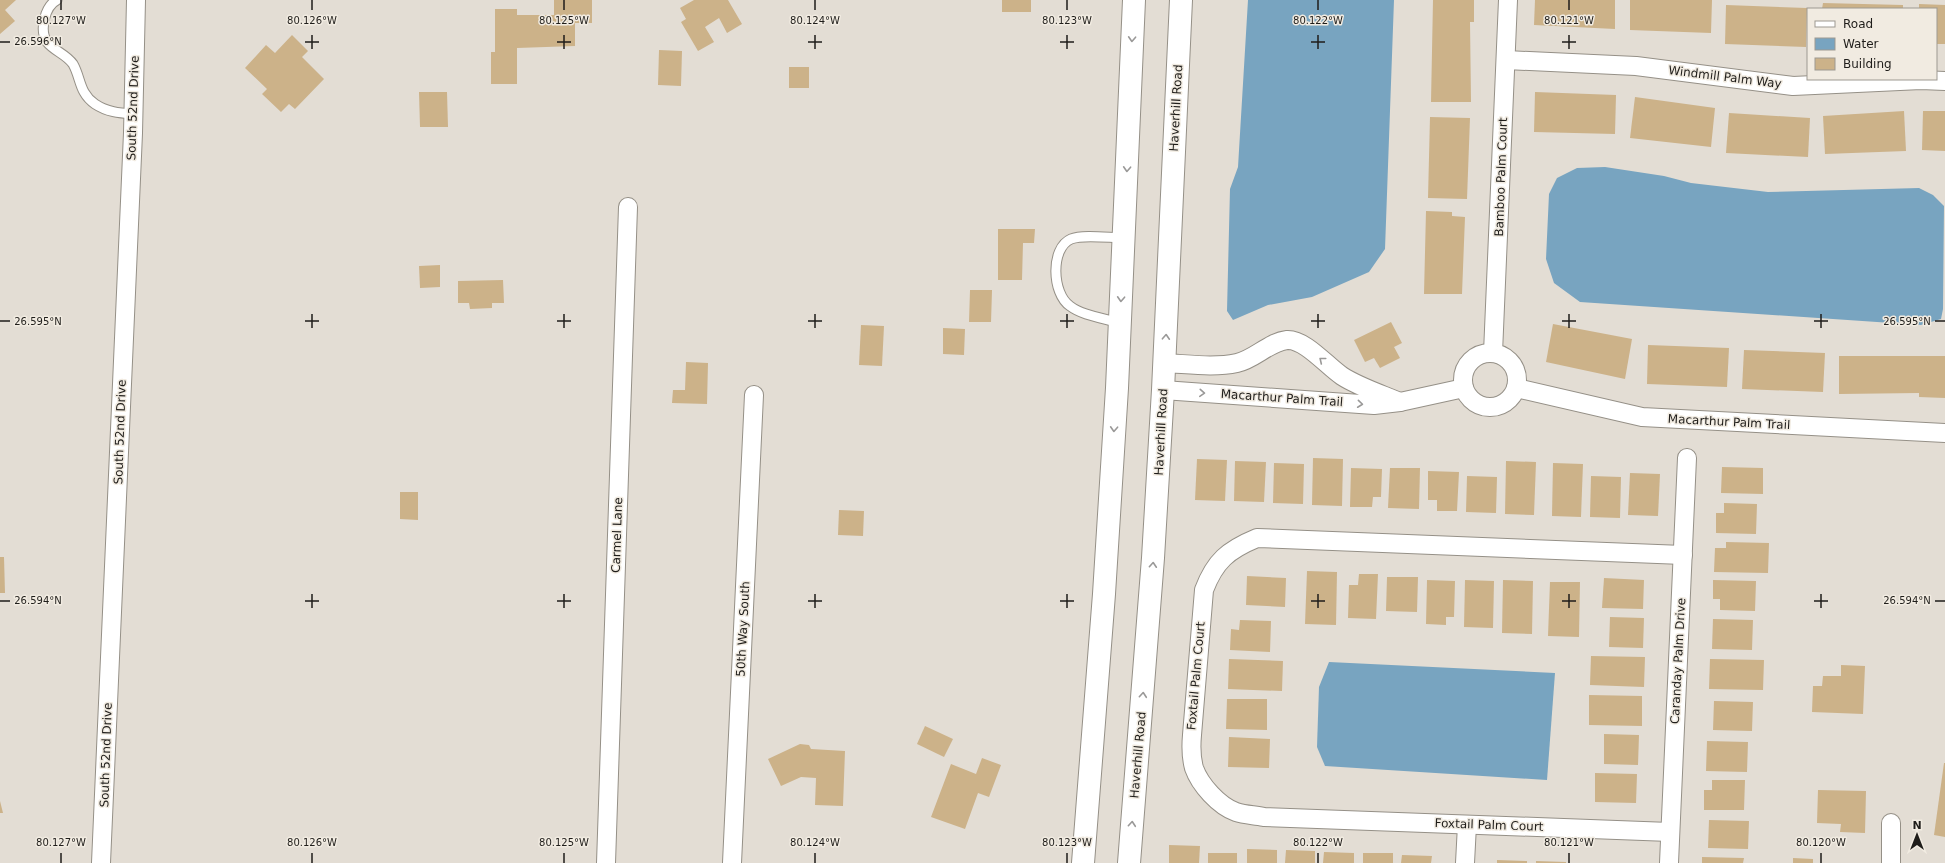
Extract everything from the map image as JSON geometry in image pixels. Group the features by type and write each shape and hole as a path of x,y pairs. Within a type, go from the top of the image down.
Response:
{"street":[{"name":"South 52nd Drive","path":"101,863 133,114 136,0"},
{"path":"1082,863 1104,594 1120,323 1134,0"},
{"name":"Haverhill Road","path":"1129,863 1153,558 1163,390 1181,0"},
{"name":"Bamboo Palm Court","path":"1493,353 1508,0"},
{"name":"Windmill Palm Way","path":"1506,60 1636,66 1793,86 1921,80 1945,81"},
{"name":"Carmel Lane","path":"606,863 628,207"},
{"name":"Macarthur Palm Trail","path":"1164,363 1209,365 1237,363 1252,358 1274,345 1287,340 1299,343 1343,377 1400,402"},
{"path":"1493,353 1507,359 1512,365 1516,372 1516,388 1504,403 1495,407 1485,407 1476,404 1468,397 1462,380 1464,371 1475,357 1493,353"},
{"name":"Macarthur Palm Trail","path":"1163,390 1374,406 1464,388"},
{"name":"Macarthur Palm Trail","path":"1516,388 1642,417 1945,433"},
{"name":"50th Way South","path":"732,863 754,395"},
{"name":"Caranday Palm Drive","path":"1669,863 1687,458"},
{"name":"Foxtail Palm Court","path":"1670,832 1264,817 1235,812 1218,800 1204,785 1194,769 1191,754 1204,590 1210,573 1224,556 1240,545 1257,538 1683,555"},
{"path":"1891,823 1891,863"},
{"path":"1465,863 1467,825"}],"lane":[{"path":"57,0 54,2 44,18 44,30 47,41 69,59 76,69 78,80 83,90 94,103 108,112 133,114"},
{"path":"1120,323 1086,313 1070,306 1059,293 1056,271 1059,252 1066,242 1074,238 1123,238"}],"water":[{"path":"1248,0 1394,0 1385,249 1369,272 1312,297 1268,305 1233,320 1227,311 1230,189 1238,167"},
{"path":"1605,167 1664,176 1691,183 1768,192 1919,188 1933,195 1944,206 1943,309 1941,319 1921,325 1580,302 1554,283 1546,259 1549,194 1557,178 1577,168"},
{"path":"1329,662 1555,673 1547,780 1325,766 1317,747 1319,687"}],"building":[{"path":"0,0 16,0 5,10 15,21 0,34"},
{"path":"554,0 592,0 592,23 575,23 575,46 517,48 517,84 491,84 491,52 495,52 495,9 517,9 517,15 554,15"},
{"path":"694,0 728,0 742,24 727,33 719,18 705,27 714,42 698,51 681,22 686,19 680,8"},
{"path":"1002,0 1031,0 1031,12 1002,12"},
{"path":"1433,0 1474,0 1474,22 1470,22 1471,102 1431,102"},
{"path":"1535,0 1615,0 1615,29 1534,25"},
{"path":"1630,0 1712,0 1711,33 1630,30"},
{"path":"1823,3 1903,5 1903,8 1822,8"},
{"path":"1919,4 1945,5 1945,44 1937,44 1937,8 1919,8"},
{"path":"1726,5 1807,8 1806,47 1725,44"},
{"path":"292,35 308,51 302,57 324,79 295,109 289,104 281,112 262,94 267,89 245,68 266,45 275,53"},
{"path":"659,50 682,51 681,86 658,85"},
{"path":"789,67 809,67 809,88 789,88"},
{"path":"419,92 447,92 448,127 420,127"},
{"path":"1535,92 1616,95 1615,134 1534,132"},
{"path":"1635,97 1715,108 1711,147 1630,138"},
{"path":"1904,111 1906,151 1825,154 1823,116"},
{"path":"1923,111 1945,111 1945,151 1922,150"},
{"path":"1729,113 1810,118 1808,157 1726,153"},
{"path":"1430,117 1470,118 1467,199 1428,198"},
{"path":"1426,211 1452,212 1452,216 1465,217 1462,294 1424,294"},
{"path":"998,229 1035,229 1034,243 1023,243 1022,280 998,280"},
{"path":"440,265 440,287 420,288 419,266"},
{"path":"503,280 504,303 492,303 492,308 470,309 469,303 458,303 458,281"},
{"path":"970,290 992,290 991,322 969,322"},
{"path":"1391,322 1402,343 1394,347 1400,358 1380,368 1374,358 1365,362 1354,340"},
{"path":"1553,324 1632,339 1625,379 1546,362"},
{"path":"861,325 884,326 882,366 859,365"},
{"path":"943,328 965,329 964,355 943,354"},
{"path":"1648,345 1729,348 1727,387 1647,384"},
{"path":"1744,350 1825,353 1823,392 1742,389"},
{"path":"1839,356 1945,356 1945,398 1919,397 1919,393 1839,394"},
{"path":"686,362 708,363 707,404 672,403 673,390 685,390"},
{"path":"1313,458 1343,459 1342,506 1312,505"},
{"path":"1197,459 1227,460 1225,501 1195,500"},
{"path":"1235,461 1266,462 1264,502 1234,501"},
{"path":"1506,461 1536,462 1534,515 1505,514"},
{"path":"1274,463 1304,464 1303,504 1273,503"},
{"path":"1553,463 1583,464 1581,517 1552,516"},
{"path":"1722,467 1763,468 1763,494 1721,493"},
{"path":"1351,468 1382,469 1381,497 1373,497 1372,507 1350,507"},
{"path":"1390,468 1420,468 1419,509 1388,508"},
{"path":"1428,471 1459,472 1457,511 1437,511 1437,500 1428,500"},
{"path":"1630,473 1660,474 1658,516 1628,515"},
{"path":"1467,476 1497,477 1496,513 1466,512"},
{"path":"1591,476 1621,477 1620,518 1590,517"},
{"path":"400,492 418,492 418,520 400,519"},
{"path":"1724,503 1757,504 1756,534 1716,533 1716,513 1724,513"},
{"path":"839,510 864,511 863,536 838,535"},
{"path":"1726,542 1769,543 1768,573 1714,572 1715,548 1726,548"},
{"path":"0,557 4,557 5,593 0,593"},
{"path":"1307,571 1337,572 1336,625 1305,624"},
{"path":"1359,574 1378,574 1376,619 1348,618 1349,585 1358,585"},
{"path":"1247,576 1286,578 1285,607 1246,605"},
{"path":"1387,577 1418,577 1417,612 1386,611"},
{"path":"1604,578 1644,580 1643,609 1602,608"},
{"path":"1427,580 1455,581 1454,617 1446,617 1446,625 1426,624"},
{"path":"1465,580 1494,581 1493,628 1464,627"},
{"path":"1503,580 1533,581 1532,634 1502,633"},
{"path":"1713,580 1756,581 1755,611 1720,610 1720,599 1713,599"},
{"path":"1550,582 1580,582 1579,637 1548,636"},
{"path":"1610,617 1644,618 1643,648 1609,647"},
{"path":"1713,619 1753,620 1752,650 1712,649"},
{"path":"1240,620 1271,621 1270,652 1230,650 1231,629 1239,630"},
{"path":"1591,656 1645,657 1644,687 1590,685"},
{"path":"1229,659 1283,661 1282,691 1228,689"},
{"path":"1710,659 1764,660 1763,690 1709,689"},
{"path":"1841,665 1865,666 1863,714 1812,712 1813,686 1822,686 1823,676 1841,676"},
{"path":"1589,695 1642,696 1642,726 1589,725"},
{"path":"1227,699 1267,699 1267,730 1226,729"},
{"path":"1714,701 1753,702 1752,731 1713,730"},
{"path":"925,726 953,739 944,757 917,744"},
{"path":"1604,734 1639,735 1638,765 1604,764"},
{"path":"1229,737 1270,739 1269,768 1228,767"},
{"path":"1707,741 1748,742 1747,772 1706,771"},
{"path":"800,744 809,745 811,749 845,751 843,806 815,805 816,778 801,777 781,786 768,759"},
{"path":"982,758 1001,765 989,797 978,793 965,829 931,817 951,764 976,774"},
{"path":"1945,763 1945,837 1934,835"},
{"path":"1595,773 1637,774 1636,803 1595,802"},
{"path":"1712,780 1745,780 1744,810 1704,810 1704,790 1712,790"},
{"path":"1818,790 1866,791 1865,833 1840,832 1841,824 1817,823"},
{"path":"0,801 3,813 0,813"},
{"path":"1709,820 1749,821 1748,849 1708,848"},
{"path":"1169,845 1200,846 1199,863 1169,863"},
{"path":"1247,849 1277,850 1277,863 1247,863"},
{"path":"1286,850 1315,851 1315,863 1285,863"},
{"path":"1324,852 1354,853 1354,863 1323,863"},
{"path":"1208,853 1237,853 1237,863 1208,863"},
{"path":"1363,853 1393,853 1393,863 1363,863"},
{"path":"1402,855 1432,856 1431,863 1401,863"},
{"path":"1702,857 1744,858 1743,863 1702,863"},
{"path":"1793,858 1813,859 1813,863 1793,863"},
{"path":"1497,860 1527,861 1527,863 1497,863"},
{"path":"1536,861 1566,862 1566,863 1536,863"}]}
